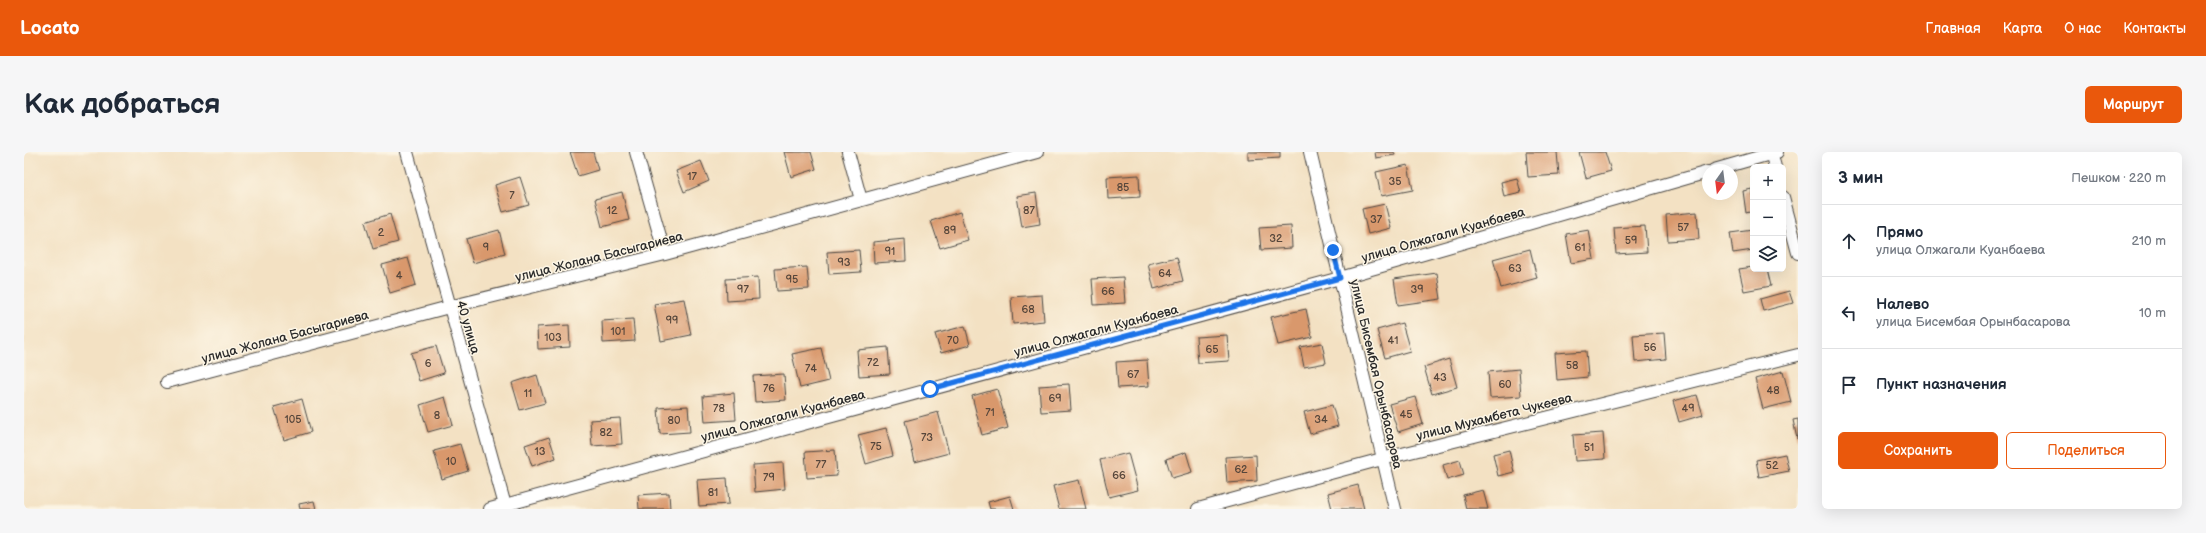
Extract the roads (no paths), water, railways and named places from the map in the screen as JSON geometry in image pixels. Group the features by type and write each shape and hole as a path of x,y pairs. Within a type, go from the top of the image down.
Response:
{"street":[{"name":"40 улица","path":"407,152 506,507"},
{"path":"636,152 665,254"},
{"path":"848,152 861,200"},
{"name":"улица Жолана Басыгариева","path":"167,382 449,307 665,254 1037,152"},
{"name":"улица Бисембая Орынбасарова","path":"1310,152 1395,509"},
{"path":"1734,164 1773,152 1775,164"},
{"name":"улица Олжагали Куанбаева","path":"490,509 506,507 1340,278 1702,174"},
{"path":"1784,200 1798,253"},
{"name":"улица Мухамбета Чукеева","path":"1198,509 1382,459 1798,355"}]}
